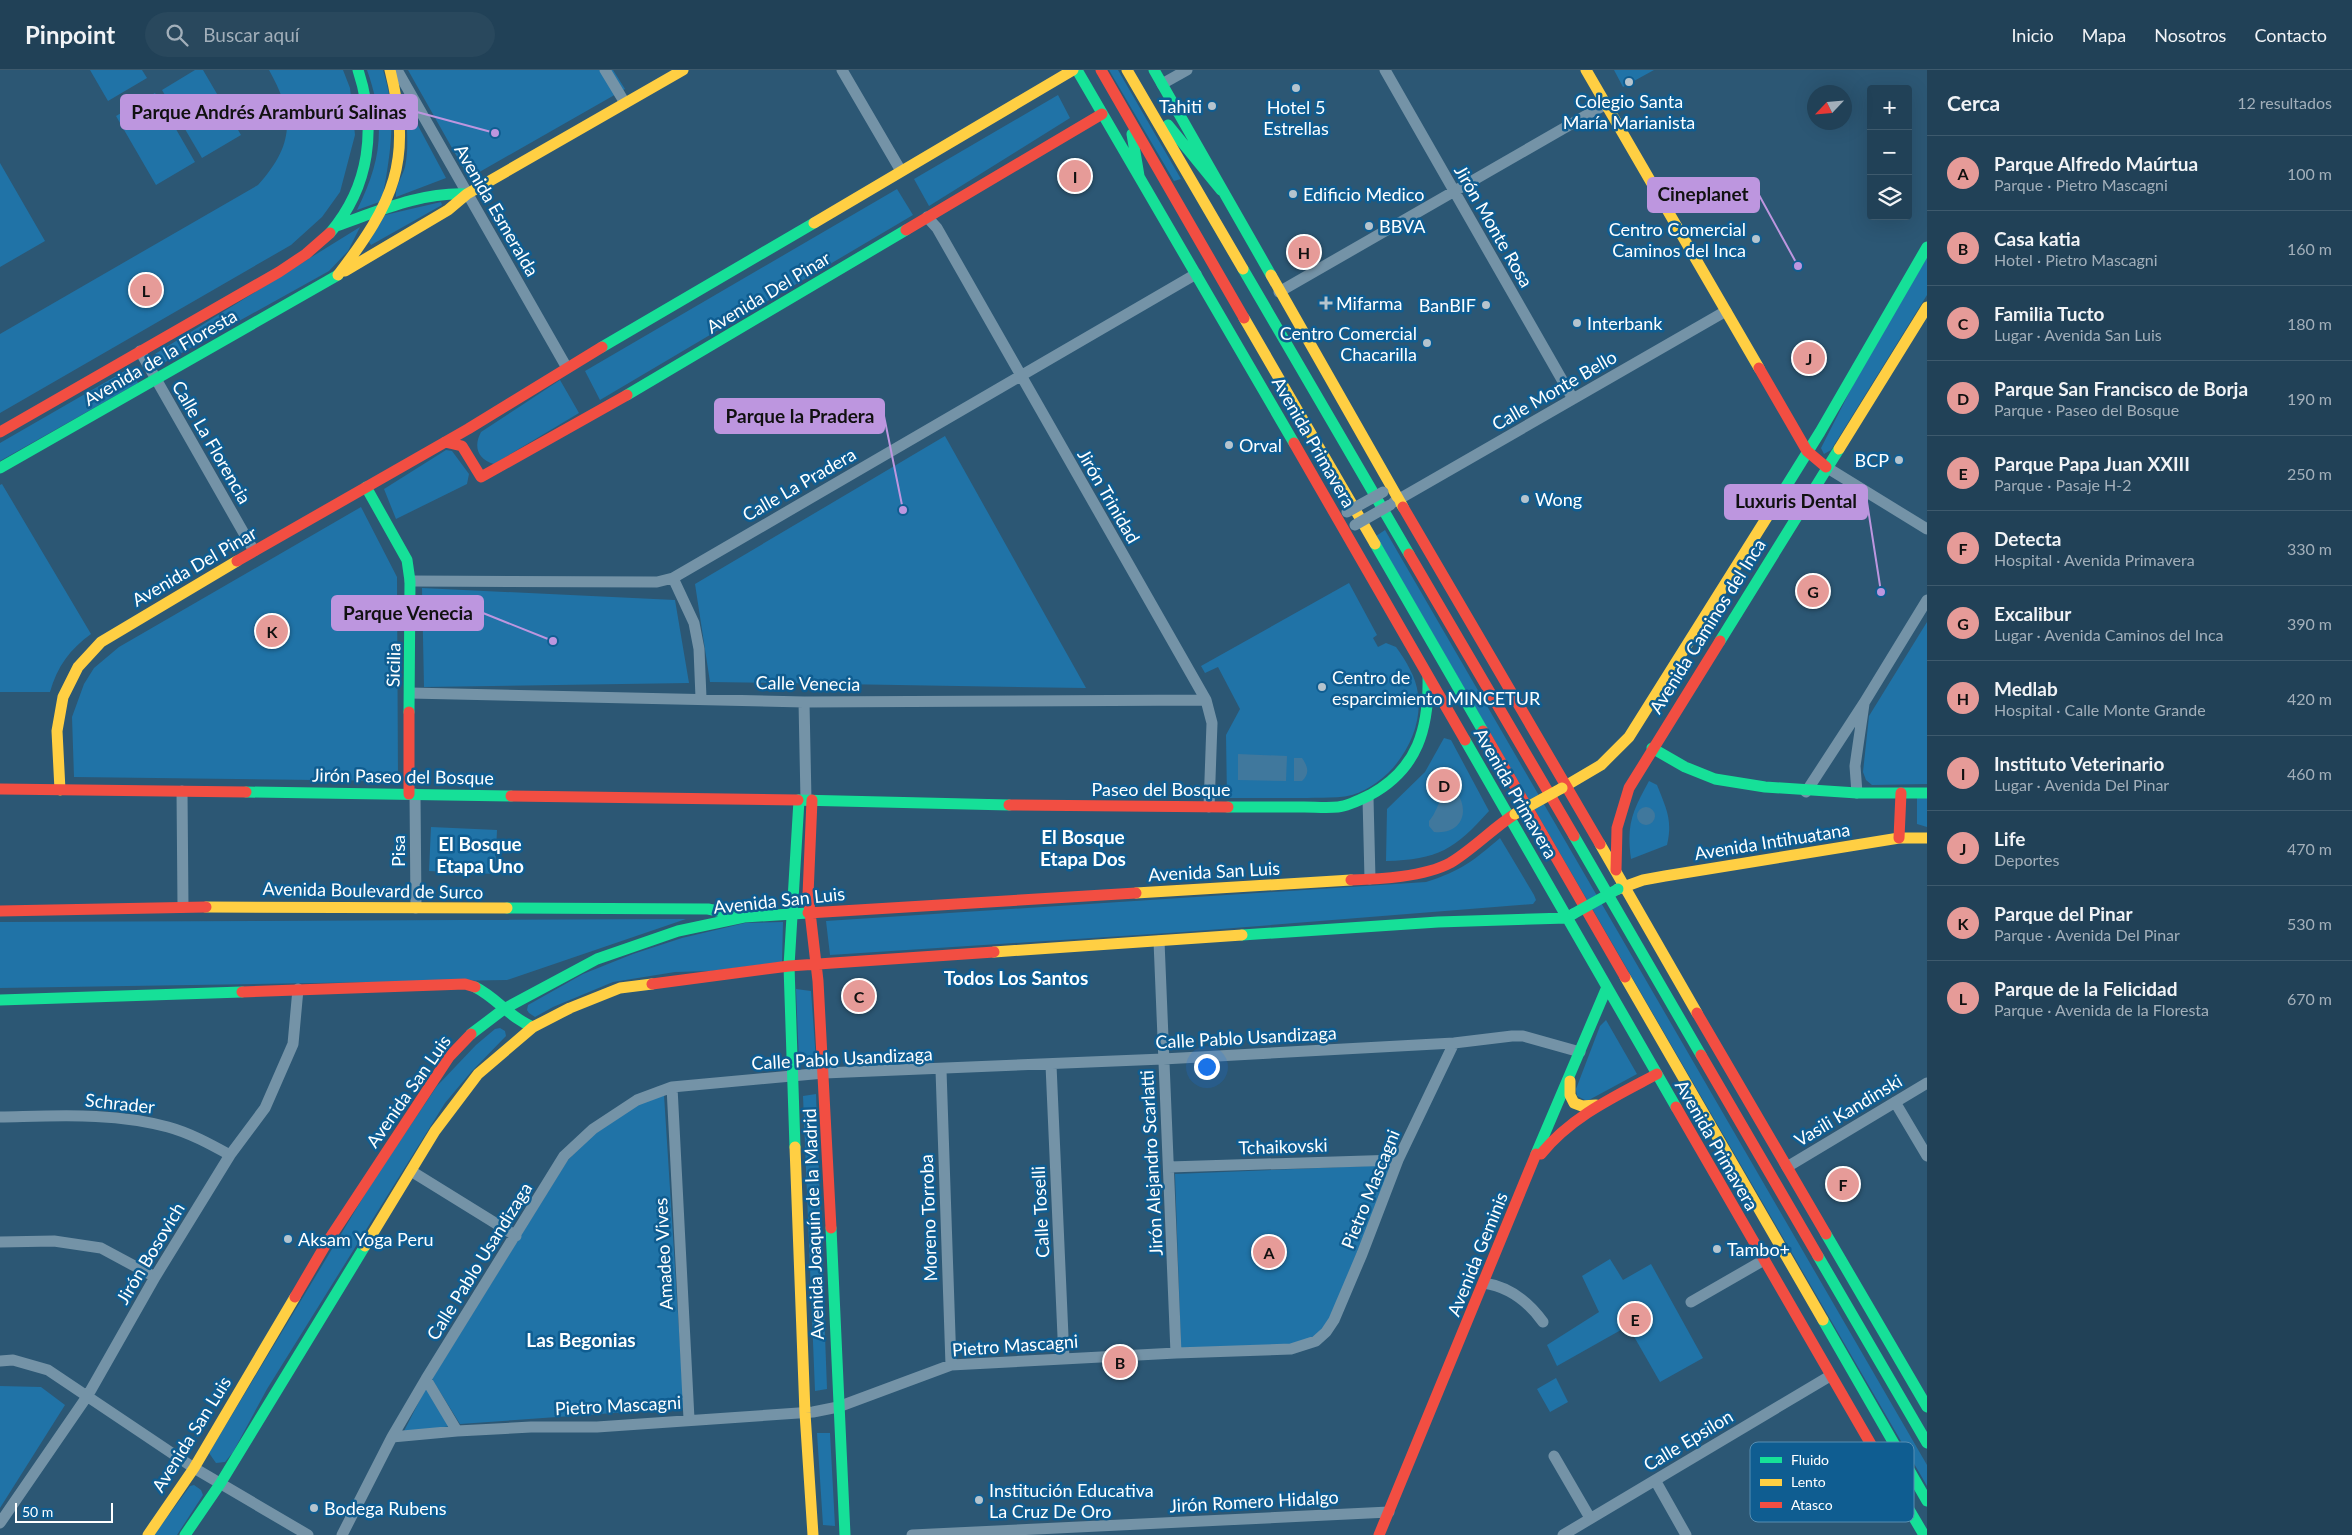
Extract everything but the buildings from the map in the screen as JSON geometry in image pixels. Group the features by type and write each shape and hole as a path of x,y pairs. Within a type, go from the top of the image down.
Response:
{"main road":[{"path":"336,226 348,208 362,176 370,136 367,102 358,70"},
{"path":"381,211 397,169 402,134 399,99 390,70"},
{"name":"Avenida de la Floresta","path":"0,468 337,276 448,210 467,194 682,70"},
{"path":"1101,70 1130,122 1140,176"},
{"name":"Avenida Primavera","path":"1127,70 1927,1443"},
{"path":"1154,70 1280,292 1394,502 1616,874 1621,888 1927,1407"},
{"path":"1586,70 1807,451 1826,467"},
{"path":"1073,71 1088,109 1088,122"},
{"name":"Avenida Del Pinar","path":"60,790 58,715 63,698 78,667 90,652 114,634 254,551 468,429 567,368 1073,71"},
{"name":"Avenida Primavera","path":"1073,71 1140,176 1196,274 1350,527 1428,674 1513,816 1570,916 1606,987 1869,1442"},
{"path":"1142,97 1169,126 1221,190"},
{"name":"Avenida Del Pinar","path":"462,446 481,477 594,415 1102,114"},
{"name":"Avenida Primavera","path":"1130,122 1892,1442"},
{"name":"Avenida de la Floresta","path":"0,432 298,261 336,226 443,194 467,194"},
{"name":"Avenida de la Floresta","path":"337,276 370,233 381,211"},
{"name":"Avenida Caminos del Inca","path":"1564,787 1601,765 1629,737 1820,432 1927,247"},
{"name":"Avenida Caminos del Inca","path":"1616,874 1614,834 1618,816 1629,788 1927,306"},
{"path":"444,442 462,446 468,429"},
{"name":"Sicilia","path":"366,488 407,560 410,581 412,794"},
{"name":"Paseo del Bosque","path":"806,800 1066,807 1339,807 1368,798 1397,777 1418,747 1428,712 1428,674"},
{"name":"Avenida Intihuatana","path":"1652,748 1685,767 1715,779 1806,792 1927,793"},
{"name":"Avenida San Luis","path":"148,1535 194,1468 326,1244 449,1058 473,1032 504,1010 597,959 678,931 744,917 1370,879 1418,873 1436,869 1450,862 1483,835 1564,787"},
{"name":"Jirón Paseo del Bosque","path":"0,789 806,800"},
{"path":"1899,838 1901,793"},
{"name":"Avenida Joaquín de la Madrid","path":"806,800 808,895 816,965 824,1073 845,1535"},
{"name":"Avenida Joaquín de la Madrid","path":"806,800 792,914 789,966 805,1413 813,1535"},
{"name":"Avenida Intihuatana","path":"1621,888 1665,876 1899,838 1927,838"},
{"path":"185,1535 220,1484 435,1131 478,1074 533,1027 570,1008 620,988 789,966 1429,922 1570,916 1621,888"},
{"name":"Avenida Boulevard de Surco","path":"0,911 183,907 708,909 744,917"},
{"path":"0,1000 465,984 477,987 490,994 504,1010 517,1020 533,1027"},
{"name":"Avenida Geminis","path":"1379,1535 1532,1167 1542,1137 1580,1052 1606,987"},
{"path":"1571,1072 1569,1092 1572,1102 1582,1107 1600,1105"},
{"path":"1532,1167 1565,1126 1657,1074"},
{"name":"Avenida Primavera","path":"1914,1479 1927,1502"},
{"name":"Avenida Primavera","path":"1914,1518 1924,1535"}],"street":[{"name":"Avenida Esmeralda","path":"397,70 567,368"},
{"path":"605,70 624,102"},
{"path":"842,70 901,171"},
{"path":"1162,84 1183,70"},
{"name":"Jirón Monte Rosa","path":"1385,70 1573,399"},
{"path":"1280,292 1606,104"},
{"name":"Jirón Trinidad","path":"927,217 937,228 1206,700 1212,723 1209,807"},
{"name":"Calle La Pradera","path":"410,581 657,582 673,578 1196,274"},
{"name":"Calle Monte Bello","path":"1350,527 1726,311"},
{"name":"Calle La Florencia","path":"140,351 254,551"},
{"path":"1826,467 1927,529"},
{"path":"1342,514 1387,489"},
{"path":"673,578 694,623 699,649 701,698"},
{"path":"1806,792 1864,703 1927,600"},
{"name":"Calle Venecia","path":"410,693 701,698 804,702 1206,700"},
{"path":"804,702 806,800"},
{"path":"1856,793 1855,766 1864,703"},
{"path":"182,791 183,907"},
{"name":"Pisa","path":"412,794 416,908"},
{"path":"1368,798 1370,879"},
{"name":"Jirón Alejandro Scarlatti","path":"1159,941 1176,1353"},
{"name":"Jirón Bosovich","path":"0,1523 88,1395 156,1277 230,1155 265,1108 293,1044 298,989"},
{"name":"Calle Pablo Usandizaga","path":"342,1535 392,1437 564,1156 593,1128 637,1100 672,1087 824,1073 941,1070 1163,1059 1454,1043 1523,1036 1580,1052"},
{"name":"Pietro Mascagni","path":"392,1437 457,1431 597,1426 805,1413 838,1407 950,1365 1291,1349 1304,1346 1321,1337 1334,1320 1398,1160 1454,1043"},
{"name":"Calle Toselli","path":"1051,1064 1064,1359"},
{"name":"Moreno Torroba","path":"941,1070 950,1365"},
{"name":"Vasili Kandinski","path":"1787,1167 1927,1083"},
{"name":"Amadeo Vives","path":"672,1087 689,1419"},
{"path":"1895,1102 1927,1156"},
{"name":"Schrader","path":"0,1117 94,1116 138,1120 168,1127 197,1137 230,1155"},
{"name":"Tchaikovski","path":"1169,1167 1398,1160"},
{"path":"411,1171 516,1236"},
{"path":"0,1242 54,1241 101,1248 156,1277"},
{"path":"1691,1302 1764,1260"},
{"path":"1484,1283 1498,1286 1522,1297 1543,1322"},
{"path":"0,1361 13,1360 48,1370 88,1395 194,1468 308,1535"},
{"name":"Calle Epsilon","path":"1564,1535 1830,1376"},
{"path":"426,1379 457,1431"},
{"path":"1554,1456 1590,1518"},
{"path":"1655,1480 1686,1535"},
{"name":"Jirón Romero Hidalgo","path":"912,1535 1389,1512"}],"shaded area":[{"path":"90,70 142,70 147,78 108,101"},
{"path":"195,70 203,70 241,135 202,158 162,90"},
{"path":"269,70 343,70 350,88 355,135 340,192 322,217 291,245 0,413 0,334 258,185 270,170 279,157 287,130 283,102"},
{"path":"367,70 383,70 388,87 391,120 390,151 382,201 357,210 372,175 378,142 377,108"},
{"path":"408,70 613,70 625,89 469,178"},
{"path":"1109,70 1118,70 1181,179 1174,181"},
{"path":"1614,70 1654,70 1623,87"},
{"path":"155,93 195,162 156,185 116,116"},
{"path":"1058,95 1070,118 929,206 914,179"},
{"path":"407,105 446,178 396,197 405,167 407,152 405,107"},
{"path":"0,163 45,241 0,267"},
{"path":"897,189 913,215 600,400 585,371"},
{"path":"441,202 442,205 371,245 369,242 385,215"},
{"path":"360,227 348,251 329,271 160,365 155,354"},
{"path":"1927,258 1927,295 1831,450 1824,454 1821,448 1878,336"},
{"path":"130,368 138,383 0,461 0,443"},
{"path":"560,380 579,413 494,464 481,456 478,452 477,443 481,432"},
{"path":"945,436 1086,688 710,682 695,584"},
{"path":"446,450 452,451 469,474 467,484 396,519 384,489"},
{"path":"2,484 91,634 65,659 56,674 50,692 0,692 0,485"},
{"path":"361,507 397,577 398,781 74,777 72,717 84,684 94,668 119,647"},
{"path":"1385,530 1914,1442 1901,1442 1376,536"},
{"name":"Centro de esparcimiento MINCETUR","path":"1349,583 1377,635 1373,638 1378,647 1386,643 1396,647 1415,681 1419,710 1416,726 1402,756 1380,780 1367,789 1352,795 1330,798 1227,798 1226,735 1240,709 1218,667 1205,673 1201,666"},
{"path":"422,588 675,600 689,683 424,687"},
{"path":"1927,622 1927,784 1872,785 1866,780 1863,772 1869,716"},
{"path":"1444,738 1451,740 1489,811 1466,835 1444,850 1419,858 1386,861 1387,809 1425,772"},
{"path":"1238,754 1287,756 1286,781 1238,780"},
{"path":"1294,758 1302,758 1307,767 1307,773 1302,781 1294,781"},
{"path":"1649,781 1657,785 1668,814 1669,836 1667,845 1631,859 1629,836 1632,818"},
{"path":"1452,790 1456,791 1463,807 1461,821 1451,830 1434,832 1429,826 1429,821 1443,796"},
{"path":"1927,795 1927,827 1917,824 1917,796"},
{"path":"1646,807 1654,812 1655,816 1650,824 1646,825 1638,820 1637,816 1642,808"},
{"path":"431,827 497,830 495,874 429,871"},
{"path":"1500,838 1534,895 1536,900 1533,904 1183,932 830,955 826,921 1426,882 1449,874 1466,864"},
{"path":"686,919 507,980 0,988 0,922"},
{"path":"783,922 782,962 711,971 675,972 613,982 553,1007 535,1017 527,1010 528,1005 583,974 633,954 682,938 745,923"},
{"path":"796,989 811,991 816,1060 799,1062"},
{"path":"1606,1020 1637,1074 1587,1101 1577,1096 1576,1089 1600,1026"},
{"path":"500,1028 505,1031 506,1036 471,1072 445,1103 267,1389 233,1452 225,1462 216,1463 209,1453 373,1181 437,1086 476,1045 495,1029"},
{"path":"816,1094 827,1389 815,1391 803,1096"},
{"path":"664,1095 684,1408 460,1424 432,1379 567,1161 595,1132 638,1103"},
{"path":"1391,1165 1331,1330 1307,1344 1181,1348 1175,1174"},
{"path":"1610,1259 1623,1280 1651,1264 1703,1358 1660,1382 1628,1326 1557,1366 1547,1345 1599,1312 1582,1276"},
{"path":"1556,1378 1568,1402 1550,1412 1537,1389"},
{"path":"0,1386 41,1387 65,1405 0,1508"},
{"path":"427,1386 451,1426 403,1433"},
{"path":"817,1433 830,1433 835,1526 823,1525"},
{"path":"1914,1443 1927,1465 1927,1486 1914,1464"},
{"path":"194,1485 201,1490 203,1495 177,1535 154,1535 190,1486"}],"traffic: fast":[{"path":"330,233 354,196 366,156 368,135 367,113 358,70"},
{"path":"1077,70 1294,443"},
{"path":"1154,70 1271,275"},
{"path":"1168,125 1221,190"},
{"path":"1132,134 1139,176"},
{"path":"336,226 417,199 450,194 467,194"},
{"path":"602,347 814,223"},
{"path":"627,395 906,230"},
{"path":"1769,514 1820,432 1927,247"},
{"path":"1243,269 1409,554"},
{"path":"0,468 338,275"},
{"path":"1720,641 1839,449"},
{"path":"366,487 407,560 410,581 409,712"},
{"path":"1375,544 1483,731"},
{"path":"1228,807 1338,807 1362,799 1386,785 1410,760 1423,730 1428,696 1428,677"},
{"path":"1465,740 1676,1107"},
{"path":"1652,748 1685,767 1715,779 1765,787 1857,793 1927,793"},
{"path":"246,792 511,796"},
{"path":"798,800 1009,805"},
{"path":"795,1147 789,966 799,800"},
{"path":"1574,836 1701,1055"},
{"path":"1573,914 1618,889"},
{"path":"507,908 708,909 738,915"},
{"path":"471,1034 504,1009 597,959 678,931 744,917 808,913"},
{"path":"1242,935 1438,922 1567,918 1573,914"},
{"path":"475,987 517,1018 533,1027"},
{"path":"1536,1154 1607,987"},
{"path":"0,1000 242,992"},
{"path":"831,1228 845,1535"},
{"path":"1826,1234 1927,1407"},
{"path":"185,1535 220,1484 365,1246"},
{"path":"1818,1256 1927,1443"},
{"path":"1823,1320 1893,1442"},
{"path":"1914,1478 1927,1501"},
{"path":"1914,1518 1924,1535"}],"traffic: slow":[{"path":"338,275 373,225 394,179 398,156 399,130 397,102 390,70"},
{"path":"345,271 448,210 467,194 683,70"},
{"path":"814,223 1073,70"},
{"path":"1127,70 1243,269"},
{"path":"1586,70 1759,368"},
{"path":"1271,275 1403,507"},
{"path":"1839,449 1927,307"},
{"path":"1244,318 1375,544"},
{"path":"1562,788 1601,765 1629,737 1769,514"},
{"path":"60,790 57,731 63,697 78,667 101,642 237,561"},
{"path":"1515,814 1562,788"},
{"path":"1618,889 1643,880 1665,876 1899,838 1927,838"},
{"path":"1600,844 1697,1013"},
{"path":"1136,893 1351,880"},
{"path":"206,907 507,908"},
{"path":"994,952 1242,935"},
{"path":"1625,977 1823,1320"},
{"path":"365,1246 435,1131 478,1074 533,1027 570,1008 620,988 652,984"},
{"path":"1570,1081 1570,1095 1574,1103 1582,1106 1596,1105"},
{"path":"795,1147 805,1413 813,1535"},
{"path":"148,1535 194,1468 295,1297"}],"traffic: jam":[{"path":"1101,70 1244,318"},
{"path":"906,230 1102,114"},
{"path":"0,432 279,272 306,254 330,233"},
{"path":"237,561 468,429 602,347"},
{"path":"1759,368 1807,451 1826,467"},
{"path":"445,442 462,446 481,477 627,395"},
{"path":"1294,443 1465,740"},
{"path":"1403,507 1600,844"},
{"path":"1409,554 1574,836"},
{"path":"1616,870 1617,828 1629,788 1720,641"},
{"path":"409,712 409,794"},
{"path":"1483,731 1625,977"},
{"path":"0,789 246,792"},
{"path":"1899,838 1901,793"},
{"path":"511,796 798,800"},
{"path":"812,800 808,895 818,981 831,1228"},
{"path":"1009,805 1228,807"},
{"path":"1351,880 1402,876 1439,868 1458,858 1515,814"},
{"path":"808,913 1136,893"},
{"path":"0,911 206,907"},
{"path":"652,984 789,966 994,952"},
{"path":"242,992 465,984 475,987"},
{"path":"1697,1013 1826,1234"},
{"path":"295,1297 326,1244 449,1057 471,1034"},
{"path":"1701,1055 1818,1256"},
{"path":"1541,1154 1580,1118 1610,1099 1657,1074"},
{"path":"1676,1107 1870,1442"},
{"path":"1379,1535 1536,1154"}],"place":[{"name":"Colegio Santa María Marianista","path":"1629,82"},
{"name":"Hotel 5 Estrellas","path":"1296,88"},
{"name":"Tahiti","path":"1212,106"},
{"name":"Parque Andrés Aramburú Salinas","path":"495,133"},
{"name":"Instituto Veterinario","path":"1075,176"},
{"name":"Edificio Medico","path":"1293,194"},
{"name":"BBVA","path":"1369,226"},
{"name":"Centro Comercial Caminos del Inca","path":"1756,239"},
{"name":"Medlab","path":"1304,252"},
{"name":"Cineplanet","path":"1798,266"},
{"name":"Parque de la Felicidad","path":"146,290"},
{"name":"Mifarma","path":"1326,303"},
{"name":"BanBIF","path":"1486,305"},
{"name":"Interbank","path":"1577,323"},
{"name":"Centro Comercial Chacarilla","path":"1427,343"},
{"name":"Life","path":"1809,358"},
{"name":"Orval","path":"1229,445"},
{"name":"BCP","path":"1899,460"},
{"name":"Wong","path":"1525,499"},
{"name":"Parque la Pradera","path":"903,510"},
{"name":"Excalibur","path":"1813,591"},
{"name":"Luxuris Dental","path":"1881,592"},
{"name":"Parque del Pinar","path":"272,631"},
{"name":"Parque Venecia","path":"553,641"},
{"name":"Centro de esparcimiento MINCETUR","path":"1322,687"},
{"name":"Parque San Francisco de Borja","path":"1444,785"},
{"name":"Familia Tucto","path":"859,996"},
{"name":"Detecta","path":"1843,1184"},
{"name":"Aksam Yoga Peru","path":"288,1239"},
{"name":"Tambo+","path":"1717,1249"},
{"name":"Parque Alfredo Maúrtua","path":"1269,1252"},
{"name":"Parque Papa Juan XXIII","path":"1635,1319"},
{"name":"Casa katia","path":"1120,1362"},
{"name":"Institución Educativa La Cruz De Oro","path":"979,1500"},
{"name":"Bodega Rubens","path":"314,1508"}],"district":[{"name":"El Bosque Etapa Dos","path":"1083,847"},
{"name":"El Bosque Etapa Uno","path":"480,854"},
{"name":"Todos Los Santos","path":"1016,977"},
{"name":"Las Begonias","path":"581,1339"}]}
